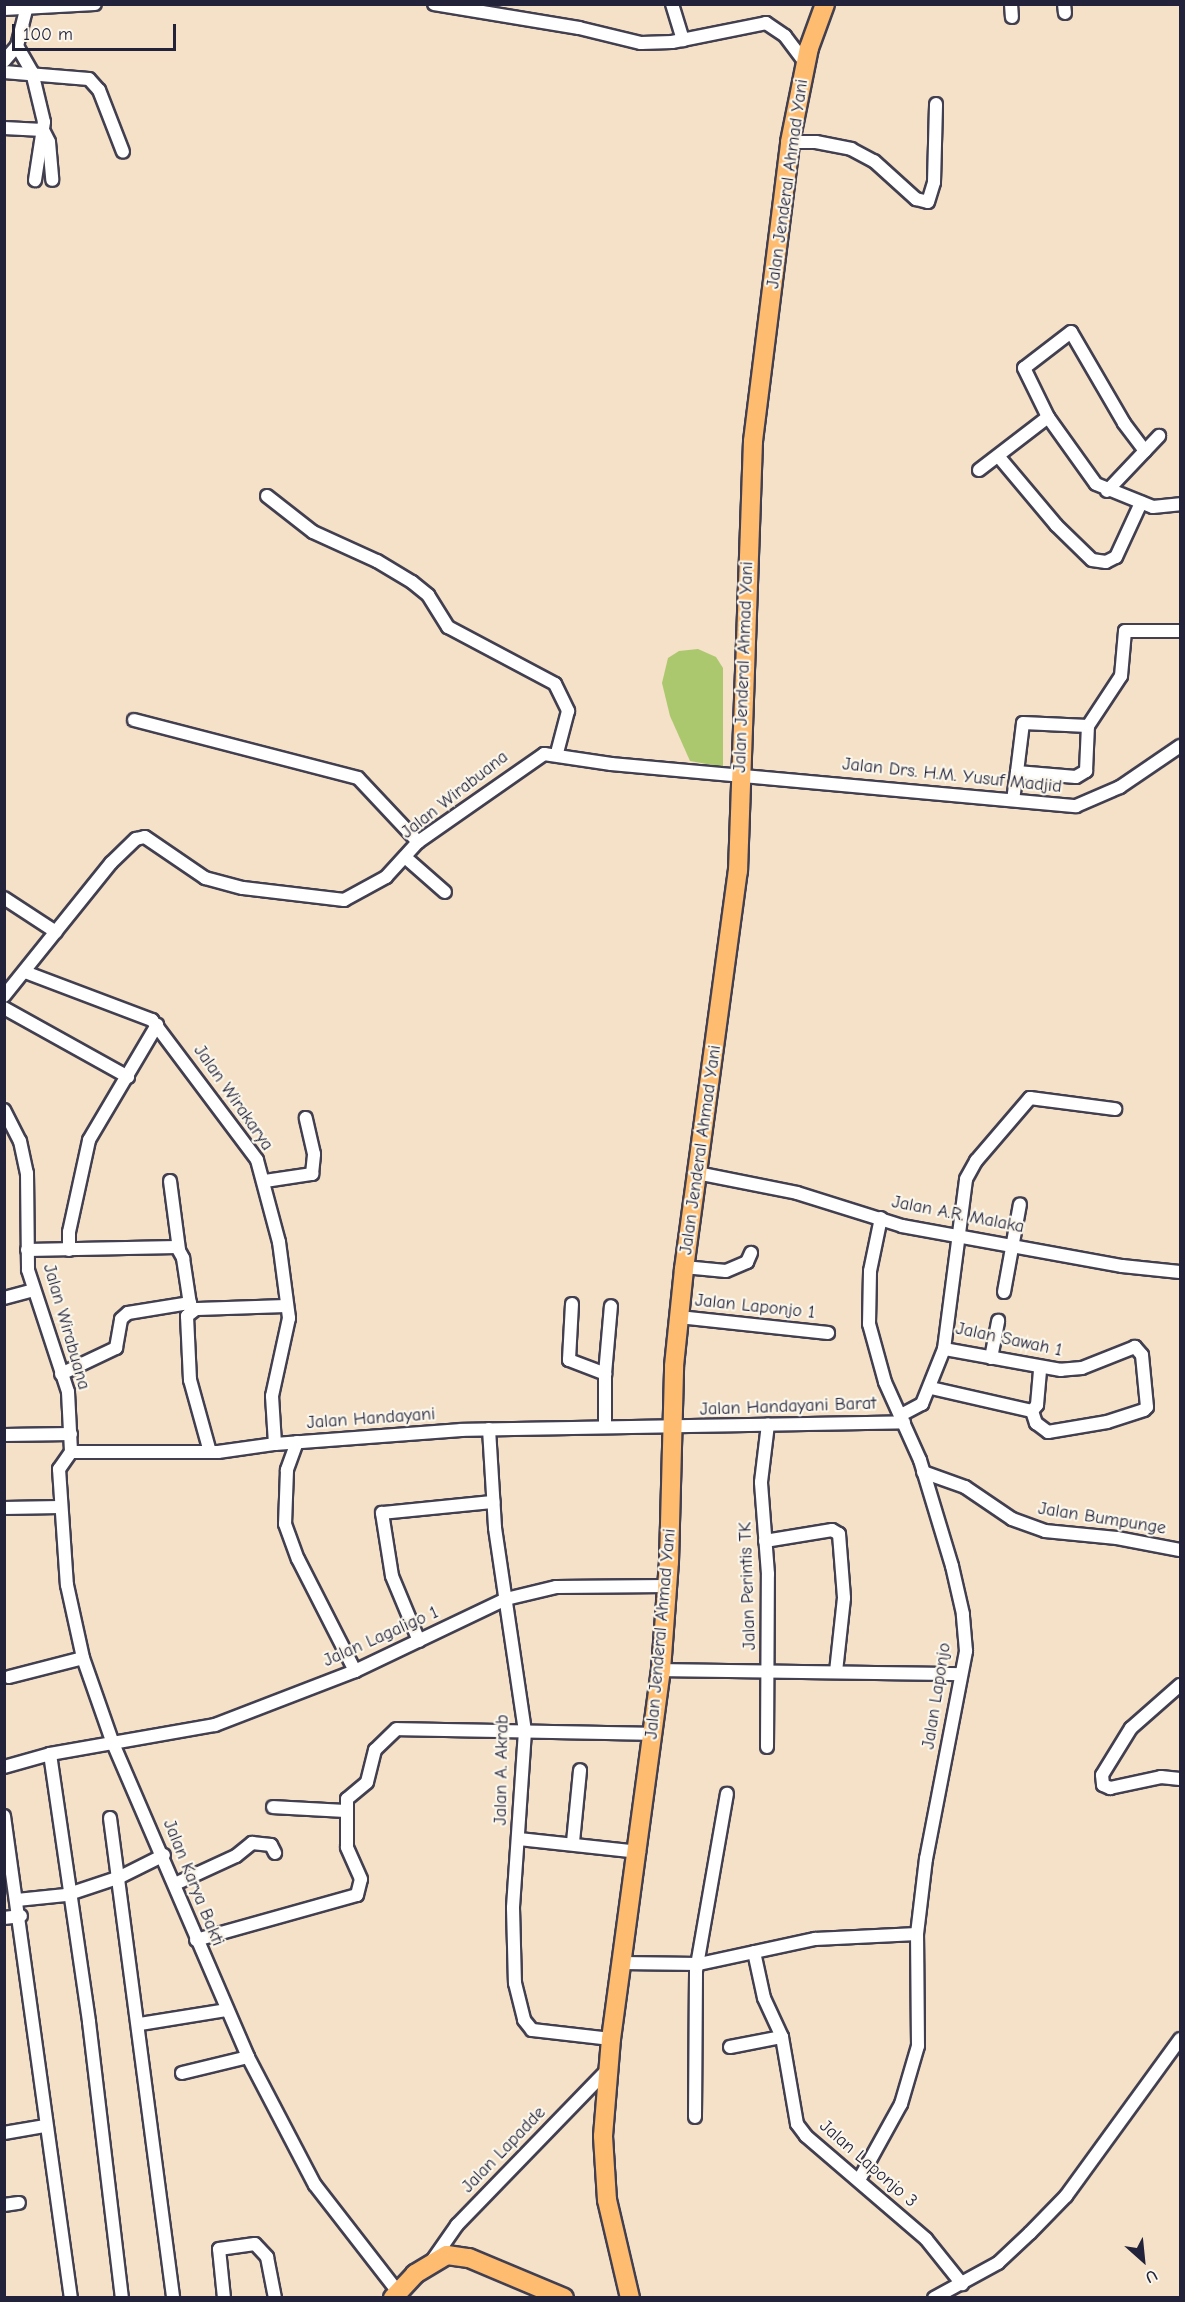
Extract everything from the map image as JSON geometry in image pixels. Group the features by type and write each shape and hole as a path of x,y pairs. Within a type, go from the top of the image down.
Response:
{"highway":[{"name":"Jalan Jenderal Ahmad Yani","path":"630,2298 607,2200 603,2136 611,2039 639,1852 661,1670 679,1317 684,1267 738,871 753,441 790,142 805,63 825,4"},
{"path":"395,2295 431,2262 447,2255 468,2258 564,2298"}],"street":[{"path":"4,9 26,10 95,4"},
{"path":"434,4 579,28 641,43 683,40 766,23 785,36 805,63"},
{"path":"672,4 683,40"},
{"path":"4,61 17,46 26,10"},
{"path":"17,46 32,72 42,108 43,130 36,180"},
{"path":"4,72 32,72 83,78 95,84 123,152"},
{"path":"790,142 816,142 851,149 874,160 915,199 928,202 934,182 936,104"},
{"path":"4,128 43,130"},
{"path":"43,130 49,142 52,180"},
{"path":"1144,451 1070,332 1023,369 1048,417 1089,477 1107,491 1153,507 1180,504"},
{"path":"979,470 999,457 1048,417"},
{"path":"1107,491 1159,436"},
{"path":"999,457 1056,525 1092,560 1103,562 1116,557 1141,503"},
{"path":"267,496 313,532 377,561 412,582 428,595 448,627 555,684 568,711 557,753"},
{"path":"1017,772 1081,775 1088,767 1088,726 1121,676 1125,632 1180,631"},
{"path":"134,720 358,778 418,842"},
{"path":"1013,800 1023,723 1088,726"},
{"name":"Jalan Drs. H.M. Yusuf Madjid","path":"740,773 1061,806 1087,804 1126,784 1180,746"},
{"name":"Jalan Wirabuana","path":"4,996 111,863 136,839 145,837 205,878 243,888 338,900 373,886 418,842 532,759 557,753 611,764 740,773"},
{"path":"405,857 445,892"},
{"path":"4,898 56,932"},
{"name":"Jalan Wirakarya","path":"25,972 133,1011 158,1025 248,1147 265,1181 279,1242 287,1306 288,1329 272,1396 275,1444"},
{"path":"4,1008 128,1077"},
{"path":"69,1250 69,1232 89,1140 158,1025"},
{"name":"Jalan Sawah 1","path":"1032,1412 1036,1423 1048,1432 1107,1422 1144,1410 1147,1407 1142,1355 1134,1347 1082,1368 1040,1368 944,1349 966,1179 1023,1104 1036,1096 1053,1104 1114,1109"},
{"name":"Jalan Wirabuana","path":"4,1110 20,1141 27,1173 27,1250 33,1290 69,1396 71,1452"},
{"path":"265,1181 312,1174 314,1154 306,1118"},
{"name":"Jalan A.R. Malaka","path":"697,1173 797,1193 881,1218 960,1236 1013,1243 1122,1266 1180,1272"},
{"path":"170,1181 179,1249 192,1308 185,1323 190,1380 210,1452"},
{"path":"1004,1292 1020,1204"},
{"name":"Jalan Laponjo","path":"859,2180 902,2104 912,2075 920,2021 917,1934 926,1859 966,1651 963,1614 923,1472 885,1382 869,1324 870,1271 881,1218"},
{"path":"27,1250 179,1249"},
{"path":"684,1267 726,1271 747,1262 752,1253"},
{"path":"4,1298 33,1290"},
{"path":"572,1304 569,1360 605,1374"},
{"path":"61,1374 112,1352 119,1342 122,1317 128,1313 192,1308 287,1306"},
{"path":"605,1425 605,1374 611,1306"},
{"name":"Jalan Laponjo 1","path":"679,1317 828,1333"},
{"path":"991,1358 998,1320"},
{"path":"902,1418 918,1408 931,1388 944,1349"},
{"path":"931,1388 1032,1412 1037,1405 1040,1368"},
{"name":"Jalan Handayani Barat","path":"674,1429 902,1418"},
{"name":"Jalan Perintis TK","path":"767,1747 769,1673 761,1473 768,1424"},
{"name":"Jalan Handayani","path":"71,1452 210,1452 297,1442 605,1425 674,1429"},
{"name":"Jalan A. Akrab","path":"489,1430 493,1502 525,1731 513,1908 515,1983 524,2020 532,2030 611,2039"},
{"path":"4,1435 70,1434"},
{"path":"297,1442 287,1470 285,1524 298,1559 355,1671"},
{"name":"Jalan Karya Bakti","path":"71,1452 59,1469 60,1507 68,1585 82,1658 112,1741 164,1855 196,1940 248,2057 315,2185 395,2295"},
{"name":"Jalan Bumpunge","path":"923,1472 965,1487 1012,1519 1045,1532 1117,1538 1180,1550"},
{"path":"419,1641 392,1576 382,1513 493,1502"},
{"path":"4,1508 60,1507"},
{"path":"765,1541 832,1530 839,1534 844,1598 836,1672"},
{"name":"Jalan Lagaligo 1","path":"4,1767 50,1754 112,1741 196,1730 355,1671 506,1599 556,1587 667,1586"},
{"path":"9,1677 82,1658"},
{"path":"661,1670 961,1674"},
{"path":"1180,1684 1131,1728 1102,1775 1103,1785 1110,1788 1161,1777 1180,1779"},
{"path":"196,1940 357,1895 361,1879 347,1848 344,1811 352,1792 371,1775 375,1750 397,1730 654,1734"},
{"path":"50,1754 72,1893 122,2298"},
{"path":"573,1842 580,1770"},
{"path":"695,2117 694,1999 728,1794"},
{"path":"273,1807 344,1811"},
{"path":"4,1816 21,1916 45,2126 71,2298"},
{"path":"110,1818 140,2024 173,2298"},
{"path":"519,1839 573,1842 639,1852"},
{"path":"175,1884 237,1856 252,1843 271,1845 275,1853"},
{"path":"17,1900 72,1893 120,1877 164,1855"},
{"path":"4,1918 21,1916"},
{"path":"621,1963 699,1964 815,1939 917,1934"},
{"name":"Jalan Laponjo 3","path":"754,1952 764,1998 782,2037 797,2124 926,2239 962,2284"},
{"path":"140,2024 226,2010"},
{"path":"730,2047 782,2037"},
{"path":"934,2298 998,2263 1066,2196 1180,2040"},
{"path":"182,2073 248,2057"},
{"name":"Jalan Lapadde","path":"431,2262 458,2225 609,2068"},
{"path":"4,2133 45,2126"},
{"path":"4,2205 20,2203"},
{"path":"224,2298 218,2251 255,2244 267,2257 274,2298"}],"green space":[{"path":"698,649 716,657 723,668 723,767 690,761 670,716 662,683 668,658 679,651"}]}
